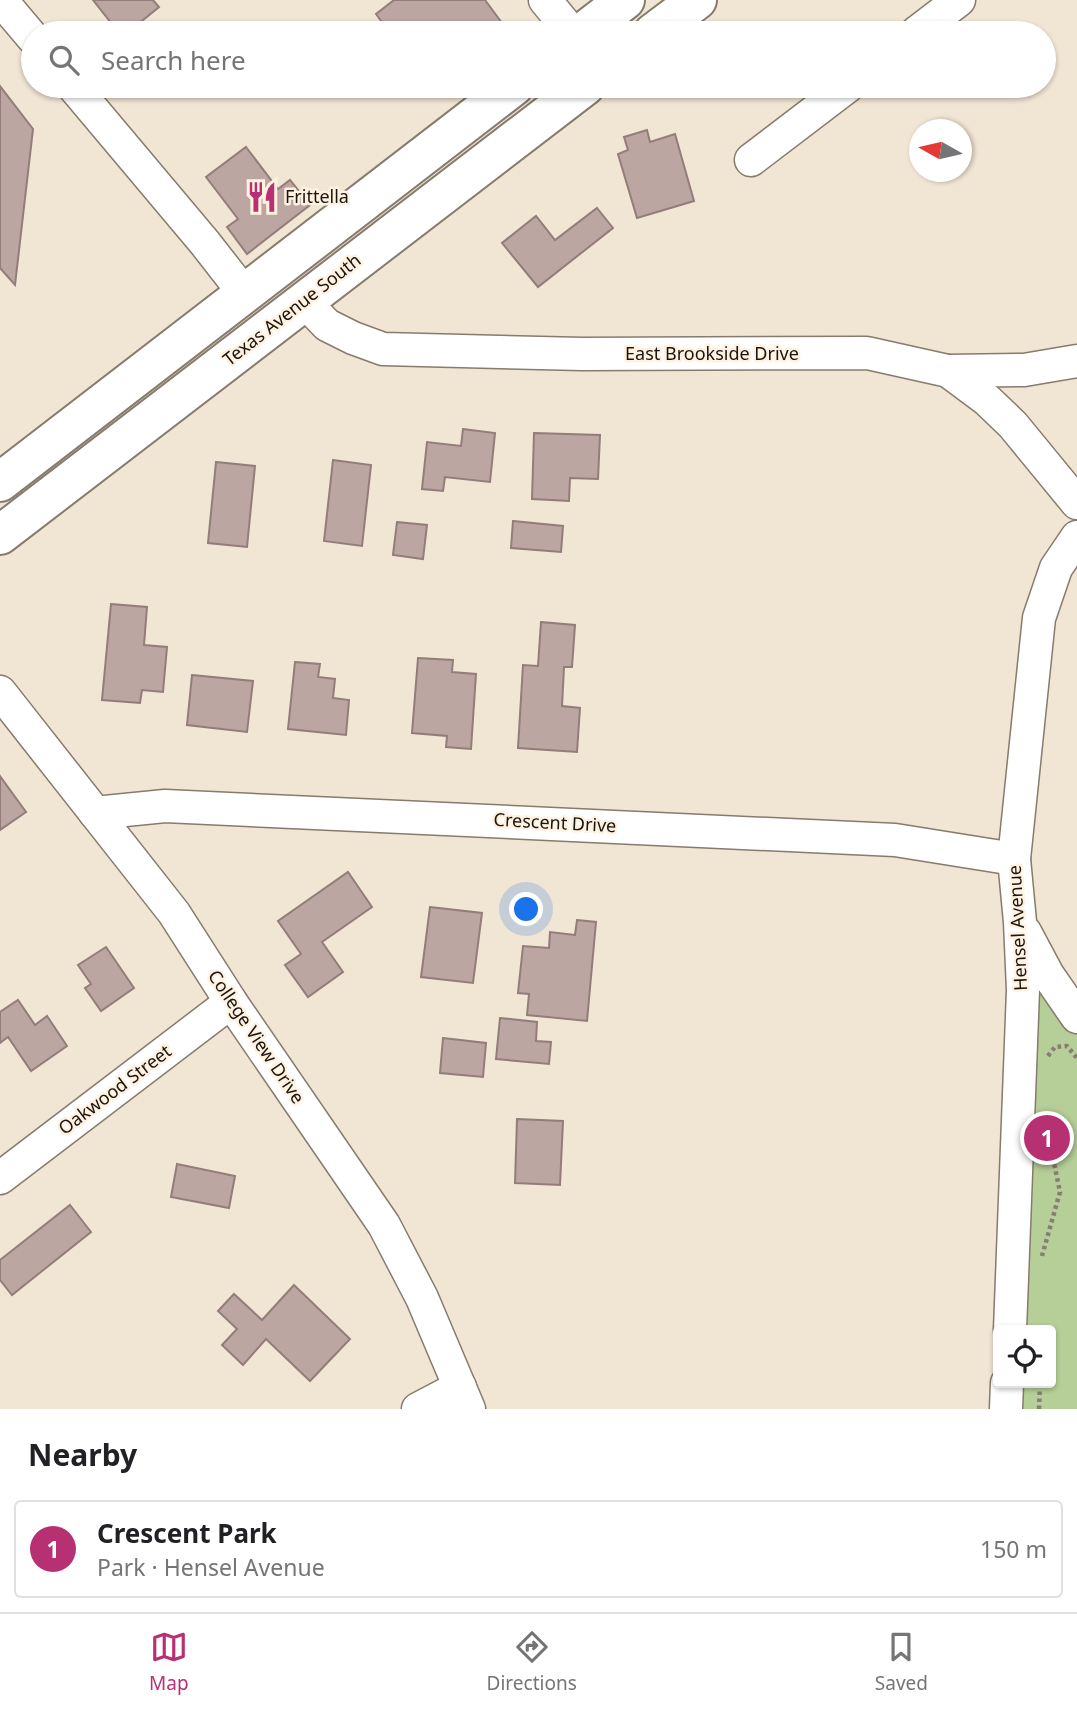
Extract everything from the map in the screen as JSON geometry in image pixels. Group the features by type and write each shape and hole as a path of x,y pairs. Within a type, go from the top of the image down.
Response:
{"main road":[{"path":"598,21 625,0"},
{"path":"669,21 697,0"},
{"path":"0,482 498,98"},
{"name":"Texas Avenue South","path":"0,535 569,98"},
{"path":"60,489 72,452 243,322 248,307 244,293"}],"street":[{"path":"1,0 21,24"},
{"path":"545,0 562,21"},
{"path":"932,21 959,0"},
{"path":"83,98 244,293"},
{"path":"751,160 832,98"},
{"name":"East Brookside Drive","path":"303,301 327,325 383,349 582,354 867,353 948,371 987,400 1013,425 1077,503"},
{"path":"948,371 1024,370 1077,361"},
{"name":"Hensel Avenue","path":"1010,1325 1023,990 1014,859 1039,618 1056,568 1077,537"},
{"name":"College View Drive","path":"0,692 174,913 231,1002 384,1225 422,1298 464,1398"},
{"name":"Crescent Drive","path":"95,813 165,806 742,832 895,840 1014,859"},
{"path":"1020,922 1048,975 1077,1017"},
{"name":"Oakwood Street","path":"0,1178 231,1002"},
{"path":"1006,1409 1007,1388"},
{"path":"418,1409 464,1398"}],"path":[{"path":"1044,1062 1055,1047 1067,1046 1077,1058"},
{"path":"1041,1260 1060,1192 1047,1127"},
{"path":"1039,1409 1040,1388"}],"green space":[{"path":"1020,922 1077,1017 1077,1409 1006,1409 1007,1388 1056,1388 1056,1325 1010,1325"}],"building":[{"path":"93,0 153,0 159,7 142,21 110,21"},
{"path":"394,0 485,0 501,21 381,21 376,14"},
{"path":"0,86 33,129 15,285 0,268"},
{"path":"647,130 650,142 675,134 694,201 637,218 618,154 628,150 624,137"},
{"name":"Frittella","path":"246,147 278,189 290,180 310,205 247,254 227,227 238,219 206,177"},
{"path":"597,208 613,228 538,287 502,243 536,216 555,240"},
{"path":"463,429 495,433 490,482 445,477 443,491 422,489 427,442 461,446"},
{"path":"534,433 600,435 598,479 570,478 569,501 532,499"},
{"path":"333,460 371,465 362,546 324,541"},
{"path":"216,462 255,466 247,547 208,543"},
{"path":"513,521 563,526 561,552 511,548"},
{"path":"397,522 427,525 423,559 393,555"},
{"path":"111,604 147,607 144,645 167,647 163,692 142,690 140,703 102,700"},
{"path":"541,622 575,625 572,667 564,667 562,706 580,708 577,752 518,748 523,665 538,666"},
{"path":"418,658 453,660 452,672 476,674 471,749 446,747 447,736 412,733"},
{"path":"295,662 320,664 318,677 335,679 333,698 349,700 346,735 288,729"},
{"path":"192,675 253,681 247,732 187,725"},
{"path":"0,776 26,812 0,830"},
{"path":"348,872 372,907 322,942 343,972 308,997 285,965 301,954 278,921"},
{"path":"430,907 482,913 473,983 421,977"},
{"path":"577,920 596,922 587,1021 527,1015 529,994 518,993 523,946 549,948 550,932 575,935"},
{"path":"106,947 134,988 101,1011 85,988 91,984 78,965"},
{"path":"18,1000 35,1025 47,1016 67,1046 31,1071 8,1037 0,1043 0,1012"},
{"path":"500,1018 537,1022 536,1041 551,1042 549,1064 496,1059"},
{"path":"443,1038 486,1043 483,1077 440,1073"},
{"path":"517,1119 563,1121 560,1185 515,1183"},
{"path":"177,1164 235,1176 229,1208 171,1197"},
{"path":"70,1205 91,1232 12,1295 0,1280 0,1260"},
{"path":"294,1285 350,1339 310,1381 266,1339 243,1365 222,1345 237,1329 218,1311 234,1294 262,1320"}],"place":[{"name":"Frittella","path":"262,197"},
{"name":"Crescent Park","path":"1047,1138"}]}
